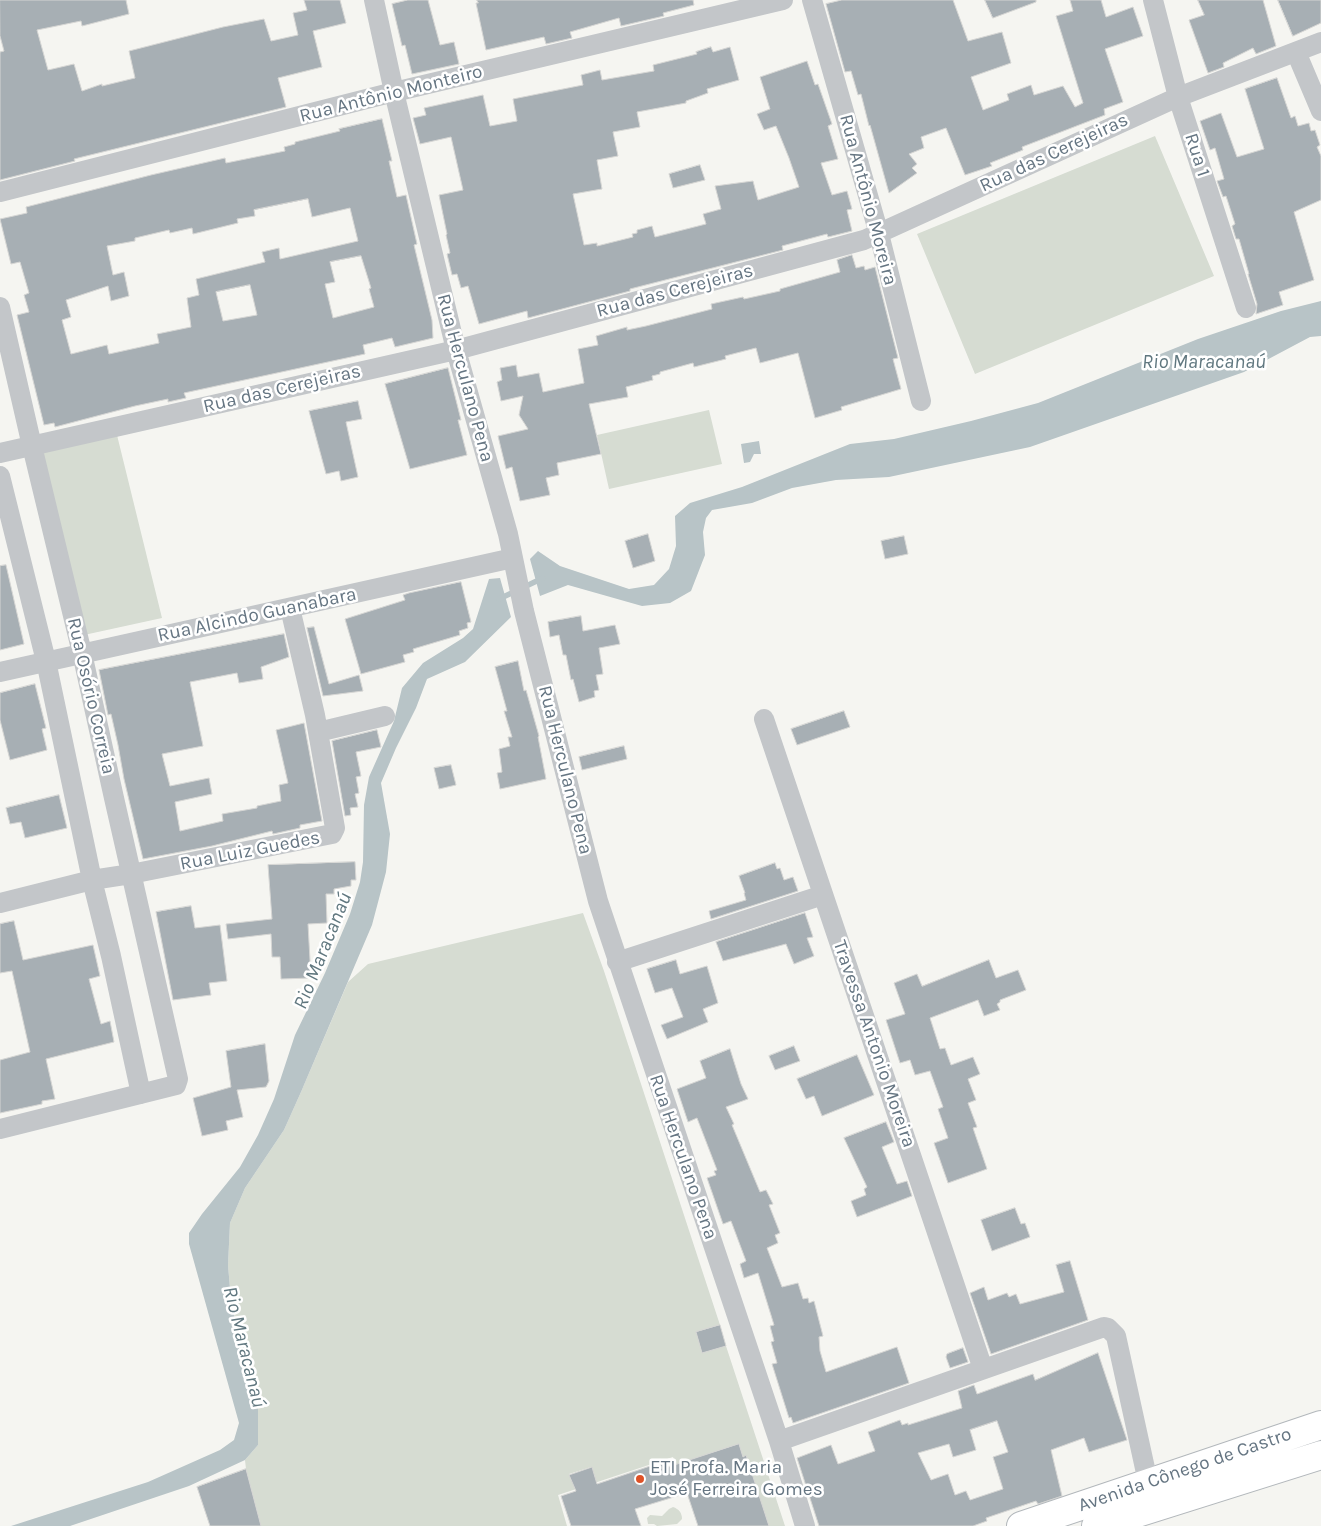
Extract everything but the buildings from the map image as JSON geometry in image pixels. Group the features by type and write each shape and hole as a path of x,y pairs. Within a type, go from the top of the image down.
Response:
{"main road":[{"name":"Avenida Cônego de Castro","path":"1021,1526 1148,1482 1318,1434"},
{"name":"Avenida Cônego de Castro","path":"1096,1526 1321,1455"}],"street":[{"name":"Rua Herculano Pena","path":"374,0 394,92 456,350 514,563 524,611 598,901 779,1441 805,1526"},
{"name":"Rua Antônio Monteiro","path":"0,192 394,92 783,0"},
{"name":"Rua Antônio Moreira","path":"812,0 879,234 921,401"},
{"name":"Rua 1","path":"1153,0 1178,97 1246,308"},
{"name":"Rua das Cerejeiras","path":"0,453 456,350 864,240 1178,97 1321,42"},
{"path":"1296,52 1321,111"},
{"name":"Rua Osório Correia","path":"0,307 82,653 178,1079 176,1085 141,1094 111,956 92,880 46,661 0,476"},
{"name":"Rua Alcindo Guanabara","path":"0,672 290,608 514,563"},
{"name":"Rua Luiz Guedes","path":"0,903 92,880 332,834 336,828 318,732 290,608"},
{"path":"318,732 385,716"},
{"name":"Travessa Antonio Moreira","path":"764,719 983,1369"},
{"path":"618,962 823,895"},
{"path":"0,1129 141,1094"},
{"path":"779,1441 1101,1327 1108,1328 1116,1336 1148,1482"}],"shaded area":[{"path":"1155,136 1214,276 975,374 917,234"},
{"path":"709,410 722,464 609,489 597,435"},
{"path":"116,431 162,618 84,635 39,446"},
{"path":"583,913 604,971 720,1325 696,1332 702,1353 726,1346 785,1526 769,1526 746,1456 743,1457 739,1444 683,1462 680,1476 673,1457 558,1495 567,1526 261,1526 245,1460 258,1445 257,1424 231,1300 228,1265 230,1223 245,1188 284,1130 348,982 368,964","holes":["591,1467 595,1477 578,1483 576,1478 571,1480 569,1474"]},
{"path":"673,1507 678,1510 682,1519 677,1524 657,1526 648,1524 647,1518 650,1515 662,1516"}],"water":[{"name":"Rio Maracanaú","path":"1321,301 1321,336 1310,337 1244,372 1030,447 889,477 836,480 792,488 752,503 712,510 706,518 703,532 705,555 691,591 670,603 642,606 568,585 540,596 530,559 538,551 560,566 629,589 654,585 669,569 676,546 675,516 690,503 742,487 850,444 894,439 1038,403 1198,339 1281,311"},
{"path":"759,441 761,454 754,454 750,462 744,463 741,444"},
{"path":"500,578 511,617 465,662 427,679 416,708 381,783 390,834 386,872 372,925 284,1130 245,1188 230,1223 228,1265 231,1300 239,1339 258,1391 258,1445 245,1460 189,1486 70,1526 11,1526 148,1482 220,1450 234,1440 239,1423 189,1244 189,1233 240,1167 258,1135 274,1099 295,1035 325,973 350,914 360,882 363,862 364,805 369,777 394,721 402,688 423,663 463,638 473,629 489,579"}],"waterway":[{"name":"Rio Maracanaú","path":"499,599 543,578"}],"place":[{"name":"ETI Profª. Maria José Ferreira Gomes","path":"640,1479"}]}
